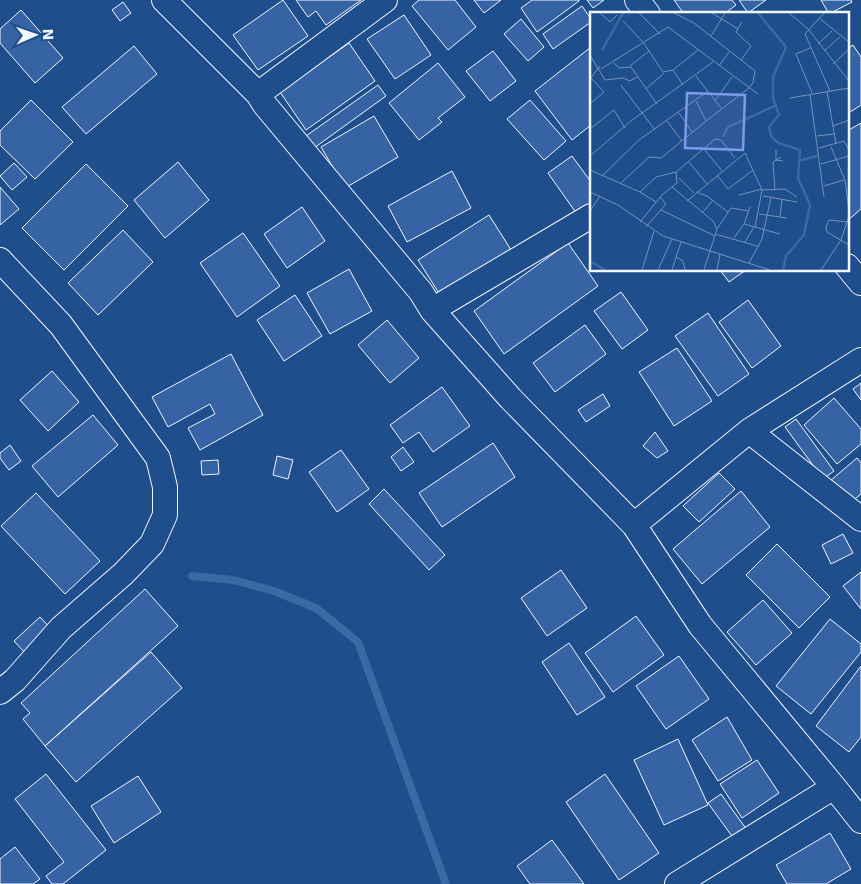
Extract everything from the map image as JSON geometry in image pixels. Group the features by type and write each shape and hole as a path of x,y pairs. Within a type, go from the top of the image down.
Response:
{"street":[{"path":"164,0 258,94 265,105 421,292 432,310 511,399 634,525 700,625 861,821"},
{"path":"258,94 384,0"},
{"path":"637,0 646,12"},
{"path":"432,310 590,217"},
{"path":"848,267 861,283"},
{"path":"0,692 15,680 61,628 123,574 152,544 165,515 165,487 158,458 61,326 4,270"},
{"path":"634,525 749,431 861,360"},
{"path":"749,431 861,519"},
{"path":"676,884 834,787"}],"building":[{"path":"283,0 308,36 258,70 233,35"},
{"path":"296,0 361,0 326,25 316,11 308,17"},
{"path":"419,0 455,0 476,27 448,50 412,6"},
{"path":"474,0 501,0 484,13"},
{"path":"532,0 579,1 537,32 521,8"},
{"path":"587,0 604,0 593,8"},
{"path":"674,0 732,0 736,5 727,12 683,12"},
{"path":"739,0 766,0 749,12 747,12"},
{"path":"821,0 851,0 852,2 833,12 828,12"},
{"path":"123,2 131,13 120,21 112,10"},
{"path":"582,6 590,18 590,23 553,49 543,34"},
{"path":"21,10 63,58 35,83 0,43 0,29"},
{"path":"404,15 431,55 395,79 367,39"},
{"path":"521,19 544,47 528,61 504,34"},
{"path":"349,43 375,81 306,130 280,92"},
{"path":"853,45 861,57 861,105 848,113 848,48"},
{"path":"134,46 157,74 86,134 62,107"},
{"path":"590,48 590,126 572,140 535,91"},
{"path":"493,51 516,81 490,101 466,71"},
{"path":"438,63 465,97 438,118 442,122 419,140 389,103"},
{"path":"378,85 386,96 314,148 306,136"},
{"path":"31,100 73,142 35,179 0,145 0,131"},
{"path":"530,100 566,141 544,160 507,119"},
{"path":"374,116 398,157 345,188 321,147"},
{"path":"861,123 861,209 848,220 848,130"},
{"path":"572,156 590,181 590,209 579,217 548,173"},
{"path":"178,162 209,200 165,238 134,200"},
{"path":"14,163 27,177 12,190 0,176"},
{"path":"86,164 128,206 64,270 22,228"},
{"path":"452,171 471,208 407,242 388,206"},
{"path":"0,187 19,209 0,225"},
{"path":"302,207 325,241 287,268 264,234"},
{"path":"489,215 513,253 442,298 418,260"},
{"path":"123,230 153,262 98,315 68,283"},
{"path":"243,233 280,286 237,317 200,263"},
{"path":"568,243 598,286 504,354 474,311"},
{"path":"349,269 372,311 330,334 307,293"},
{"path":"721,271 745,271 729,282"},
{"path":"621,292 648,330 622,349 594,311"},
{"path":"295,295 322,336 284,361 257,320"},
{"path":"748,300 781,346 752,368 719,322"},
{"path":"708,313 749,374 718,396 675,336"},
{"path":"387,320 419,358 390,383 358,345"},
{"path":"585,325 606,354 555,392 533,363"},
{"path":"677,348 712,401 674,426 639,372"},
{"path":"231,354 263,415 200,450 188,428 215,414 210,404 168,427 152,397"},
{"path":"52,371 79,402 48,431 20,400"},
{"path":"861,383 861,400 853,389"},
{"path":"442,387 470,426 433,452 419,432 403,443 390,425"},
{"path":"603,394 610,406 586,422 578,410"},
{"path":"834,398 861,429 861,444 837,464 804,425"},
{"path":"93,415 118,445 58,497 32,466"},
{"path":"796,419 834,471 823,479 785,427"},
{"path":"655,432 668,451 657,458 643,446"},
{"path":"493,443 515,477 442,527 419,493"},
{"path":"10,445 21,461 9,470 0,458 0,453"},
{"path":"403,447 414,462 401,471 391,457"},
{"path":"341,450 369,489 337,512 309,472"},
{"path":"277,456 293,460 288,479 273,475"},
{"path":"857,458 861,463 861,494 849,504 830,481"},
{"path":"218,460 219,474 202,475 201,461"},
{"path":"719,473 735,489 699,522 683,506"},
{"path":"384,489 445,555 429,570 369,504"},
{"path":"741,491 770,527 702,584 673,549"},
{"path":"36,493 100,561 65,594 1,526"},
{"path":"843,534 853,553 831,564 822,545"},
{"path":"777,544 830,597 799,628 746,575"},
{"path":"561,570 587,608 547,636 521,598"},
{"path":"861,572 861,609 843,586"},
{"path":"145,589 178,626 45,746 23,719 30,713 21,703"},
{"path":"763,600 792,633 756,665 727,632"},
{"path":"636,616 664,655 613,692 585,653"},
{"path":"40,617 52,630 26,654 14,641"},
{"path":"830,619 861,644 861,652 811,714 776,686"},
{"path":"569,643 605,697 577,715 542,662"},
{"path":"151,652 182,688 76,782 45,746"},
{"path":"679,656 709,699 666,729 636,686"},
{"path":"861,666 861,737 849,752 816,726"},
{"path":"727,717 752,760 718,781 692,740"},
{"path":"678,739 708,805 664,825 634,760"},
{"path":"757,760 779,793 742,818 720,784"},
{"path":"46,774 106,850 63,884 52,884 46,876 64,862 15,799"},
{"path":"605,774 659,853 619,880 566,802"},
{"path":"138,776 161,812 114,843 91,806"},
{"path":"721,794 747,830 734,839 708,803"},
{"path":"830,833 851,869 826,884 787,884 776,865"},
{"path":"552,840 584,884 530,884 517,866"},
{"path":"15,847 40,879 33,884 0,884 0,859"}],"waterway":[{"path":"192,576 233,580 274,591 316,608 358,642 446,884"}]}
